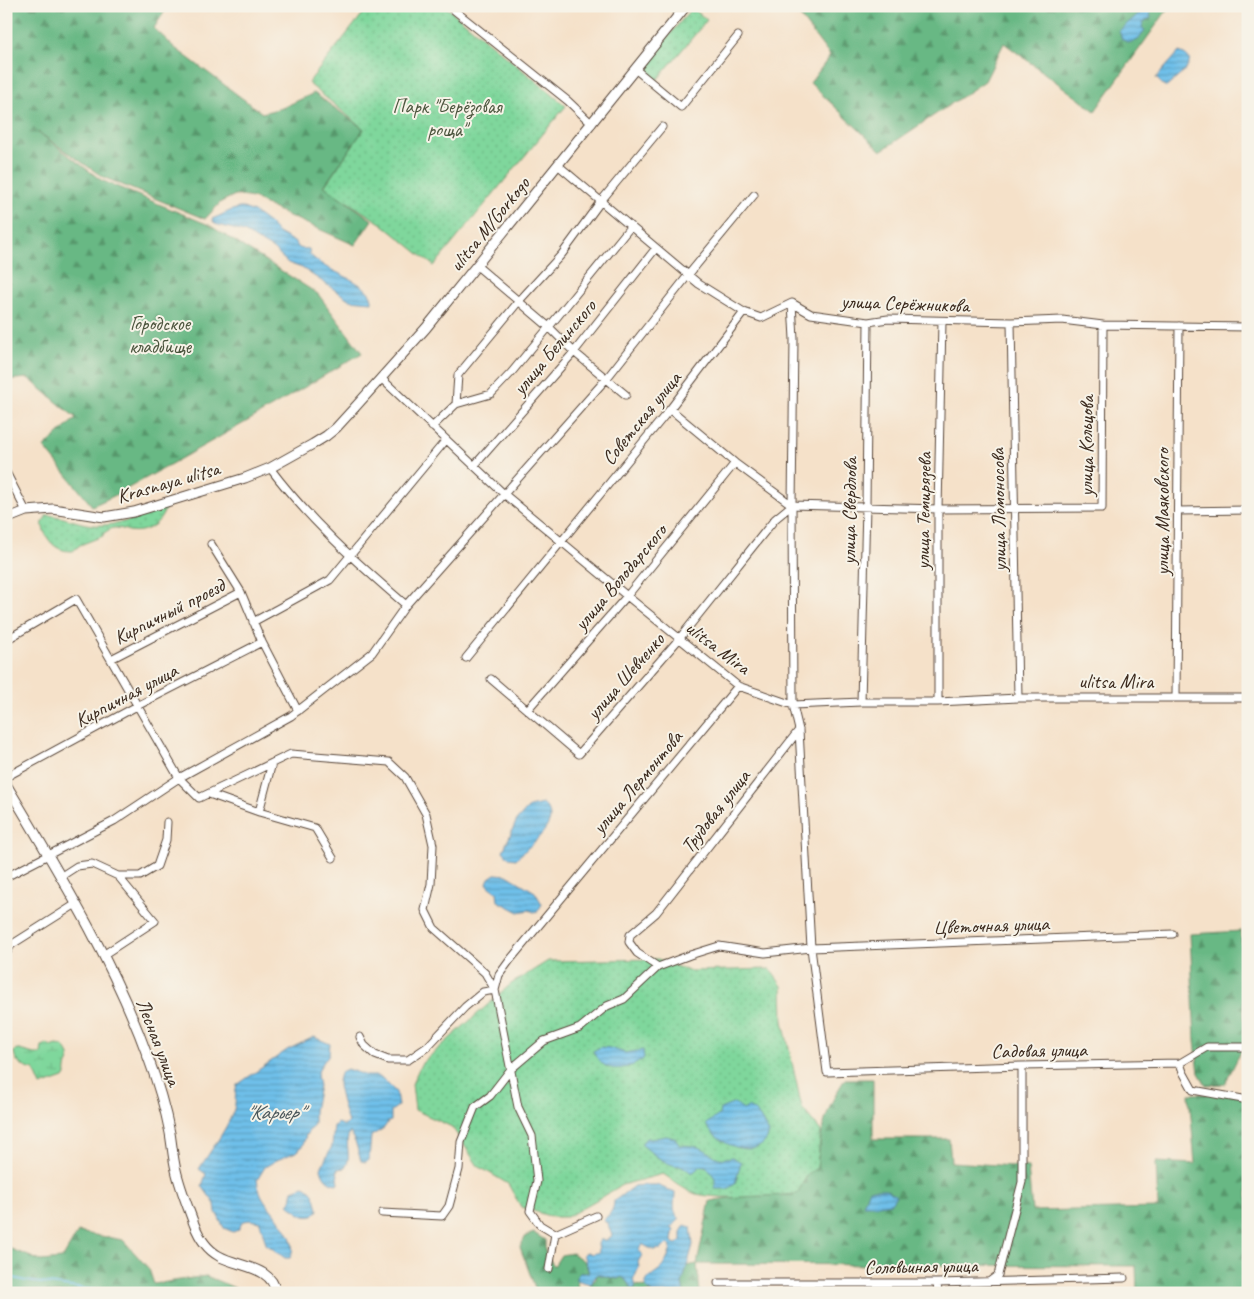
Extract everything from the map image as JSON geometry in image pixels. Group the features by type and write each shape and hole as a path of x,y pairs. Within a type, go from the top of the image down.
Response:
{"main road":[{"name":"ulitsa M/Gorkogo","path":"305,449 336,428 382,379 559,166 686,6"},
{"name":"Krasnaya ulitsa","path":"6,520 26,511 53,510 104,517 134,512 245,478 270,468 305,449"},
{"name":"Лесная улица","path":"6,784 96,938 149,1058 163,1101 176,1170 199,1235 208,1248 219,1257 256,1269 269,1277 274,1283 276,1293"}],"street":[{"path":"449,6 568,100 592,124"},
{"path":"635,70 680,107 738,36"},
{"path":"456,404 458,375 519,301 562,254 601,201 662,128"},
{"path":"559,166 699,284 744,312 761,318 792,304 794,339 792,504 793,706 799,730 811,948"},
{"path":"6,877 114,821 179,778 298,711 372,652 406,605 607,378 688,274 754,195"},
{"path":"432,427 456,404 491,394 511,373 631,226"},
{"name":"улица Белинского","path":"474,466 574,352 656,248"},
{"path":"477,266 549,327 574,352 626,395"},
{"name":"улица Серёжникова","path":"792,304 811,314 868,322 888,319 1011,322 1062,320 1103,325 1248,327"},
{"name":"Советская улица","path":"466,658 670,409 744,312"},
{"name":"улица Темирязева","path":"938,702 938,509 942,321"},
{"name":"улица Свердлова","path":"861,702 868,322"},
{"name":"улица Ломоносова","path":"1011,322 1018,698"},
{"name":"улица Кольцова","path":"1014,508 1102,508 1103,325"},
{"name":"улица Маяковского","path":"1176,697 1179,326"},
{"name":"ulitsa Mira","path":"382,379 504,494 738,686 793,706 861,702 938,702 1018,698 1248,698"},
{"path":"670,409 735,463 792,504 938,509 1014,508"},
{"path":"253,622 330,580 446,440"},
{"name":"улица Володарского","path":"528,709 627,596 735,463"},
{"path":"270,468 299,505 350,557 406,605"},
{"path":"6,472 26,511"},
{"name":"улица Шевченко","path":"528,709 579,754 679,639 776,519 792,504"},
{"path":"1178,511 1248,510"},
{"path":"212,544 241,592 262,642 298,711"},
{"name":"Кирпичный проезд","path":"111,659 241,592"},
{"path":"6,640 76,599 179,778 199,798 291,754 389,762 405,777 426,814 433,845 431,884 425,910 434,928 486,974 495,990 518,1108 532,1136 537,1181 530,1211 540,1225 555,1234"},
{"name":"Кирпичная улица","path":"6,777 137,706 262,642"},
{"path":"491,678 528,709"},
{"name":"улица Лермонтова","path":"495,990 499,975 510,960 738,686"},
{"name":"Трудовая улица","path":"658,967 636,953 629,942 630,935 656,912 799,730"},
{"path":"258,812 272,763"},
{"path":"209,794 258,812 315,828 333,858"},
{"path":"60,877 77,866 92,864 118,876 140,876 157,866 166,840 167,822"},
{"path":"103,954 155,921 118,876"},
{"path":"6,954 11,945 76,904"},
{"name":"Цветочная улица","path":"658,967 719,946 765,953 811,948 1173,934"},
{"name":"Садовая улица","path":"811,948 827,1072 1180,1063 1208,1047 1248,1047"},
{"path":"382,1213 442,1216 449,1206 459,1169 460,1142 475,1106 490,1096 511,1069 544,1041 580,1028 607,1006 624,999 658,967"},
{"path":"360,1037 364,1045 376,1055 388,1060 408,1060 426,1047 465,1007 483,992 495,990"},
{"path":"1180,1063 1182,1072 1193,1090 1248,1100"},
{"path":"990,1281 998,1275 1022,1182 1022,1066"},
{"path":"555,1234 596,1216"},
{"path":"549,1269 555,1234"},
{"name":"Соловьиная улица","path":"718,1283 937,1283 1124,1278"},
{"path":"937,1283 938,1293"}],"green space":[{"name":"Городское кладбище","path":"6,6 168,6 154,28 175,48 262,113 282,108 314,93 364,129 324,186 372,220 355,245 253,198 235,195 221,202 205,219 103,177 38,132 101,180 209,225 318,294 362,353 253,418 116,495 92,506 44,447 76,418 28,378 6,380"},
{"name":"Парк \"Берёзовая роща\"","path":"369,6 445,6 566,106 434,266 382,224 324,187 364,129 308,83"},
{"path":"799,6 1170,6 1095,111 1004,43 985,81 881,151 810,83 830,56 796,11"},
{"path":"692,8 707,20 657,80 642,67"},
{"path":"163,507 165,509 160,520 146,530 135,532 113,528 103,534 103,536 80,545 73,551 56,547 48,539 42,523 47,515 92,525 119,523 138,518"},
{"path":"1241,931 1245,1043 1225,1084 1206,1085 1199,1073 1195,1041 1190,934"},
{"path":"658,959 688,971 770,969 782,986 783,1021 802,1108 821,1131 817,1168 808,1174 797,1194 746,1197 707,1196 688,1190 663,1174 622,1185 567,1217 552,1217 521,1207 508,1184 478,1166 452,1127 415,1110 412,1084 421,1064 511,984 548,961"},
{"path":"47,1044 51,1047 63,1046 67,1050 69,1057 64,1078 41,1086 34,1070 21,1064 16,1059 14,1052 16,1049 41,1054 42,1046"},
{"path":"845,1079 873,1079 873,1139 949,1139 951,1162 1028,1167 1032,1211 1158,1208 1156,1162 1195,1164 1189,1094 1248,1093 1248,1293 1137,1293 1136,1266 697,1264 710,1201 797,1194 808,1174 817,1168 820,1143 828,1111"},
{"path":"78,1232 123,1240 149,1269 154,1284 206,1276 247,1293 6,1293 6,1247 41,1261 62,1259"},
{"path":"534,1233 545,1240 545,1252 554,1266 561,1255 572,1253 584,1261 589,1272 580,1273 576,1277 579,1293 537,1293 520,1247 526,1236"},
{"path":"697,1264 700,1293 684,1293 682,1284 686,1266"},
{"path":"597,1274 617,1279 622,1277 634,1290 636,1285 645,1287 652,1293 617,1293 611,1289 589,1287 596,1279"}],"water":[{"path":"1145,8 1150,12 1151,18 1143,23 1142,27 1145,31 1138,40 1128,43 1122,39 1119,31"},
{"path":"1179,52 1186,55 1189,64 1167,87 1156,78"},
{"path":"239,208 254,212 270,224 278,233 296,243 297,246 309,249 310,255 321,264 360,285 367,290 372,302 350,300 302,268 288,263 273,249 244,232 215,224 212,219"},
{"path":"543,804 548,809 550,815 546,828 516,859 509,858 503,851 517,820 529,807"},
{"path":"495,874 507,875 535,892 542,904 538,911 519,912 498,901 497,892 487,883 489,878"},
{"name":"\"Карьер\"","path":"314,1037 330,1044 329,1054 317,1075 319,1086 314,1111 314,1124 298,1151 265,1167 257,1180 259,1190 264,1199 288,1232 292,1249 290,1258 285,1258 266,1244 260,1222 243,1221 238,1230 233,1232 224,1228 216,1212 215,1204 202,1186 206,1174 199,1169 230,1119 234,1109 237,1085 287,1050"},
{"path":"601,1047 625,1053 643,1050 644,1058 624,1068 607,1067 598,1060 593,1051"},
{"name":"\"Карьер\"","path":"347,1069 383,1079 396,1092 398,1106 391,1111 391,1121 371,1136 369,1159 366,1162 361,1161 350,1132 347,1141 347,1163 345,1168 337,1169 339,1184 335,1184 327,1180 321,1168 332,1146 334,1126 337,1123 345,1126 348,1122 338,1084 341,1072"},
{"path":"735,1103 743,1110 748,1107 760,1118 769,1133 765,1142 757,1147 748,1149 738,1148 728,1144 711,1132 706,1124 719,1115 720,1109"},
{"path":"666,1136 675,1138 679,1145 697,1147 718,1158 732,1157 741,1162 735,1184 727,1189 715,1189 715,1178 706,1166 701,1166 692,1173 682,1166 665,1162 641,1144 646,1138"},
{"path":"657,1185 675,1193 674,1210 680,1219 670,1228 674,1229 673,1243 677,1244 681,1240 681,1232 685,1225 691,1227 693,1245 682,1284 684,1293 652,1293 645,1287 647,1280 661,1269 666,1262 671,1247 668,1243 662,1249 653,1250 642,1244 639,1250 642,1255 633,1281 636,1285 633,1290 622,1277 617,1279 597,1274 591,1284 576,1280 580,1273 589,1272 583,1254 599,1252 598,1244 600,1240 606,1240 612,1236 608,1224 603,1220 611,1212 614,1201 634,1186"},
{"path":"304,1186 312,1192 318,1210 313,1216 309,1217 296,1211 288,1204 291,1201 293,1190"},
{"path":"869,1189 886,1189 896,1196 891,1203 863,1205"}],"waterway":[{"path":"6,1276 26,1281 116,1293"}]}
